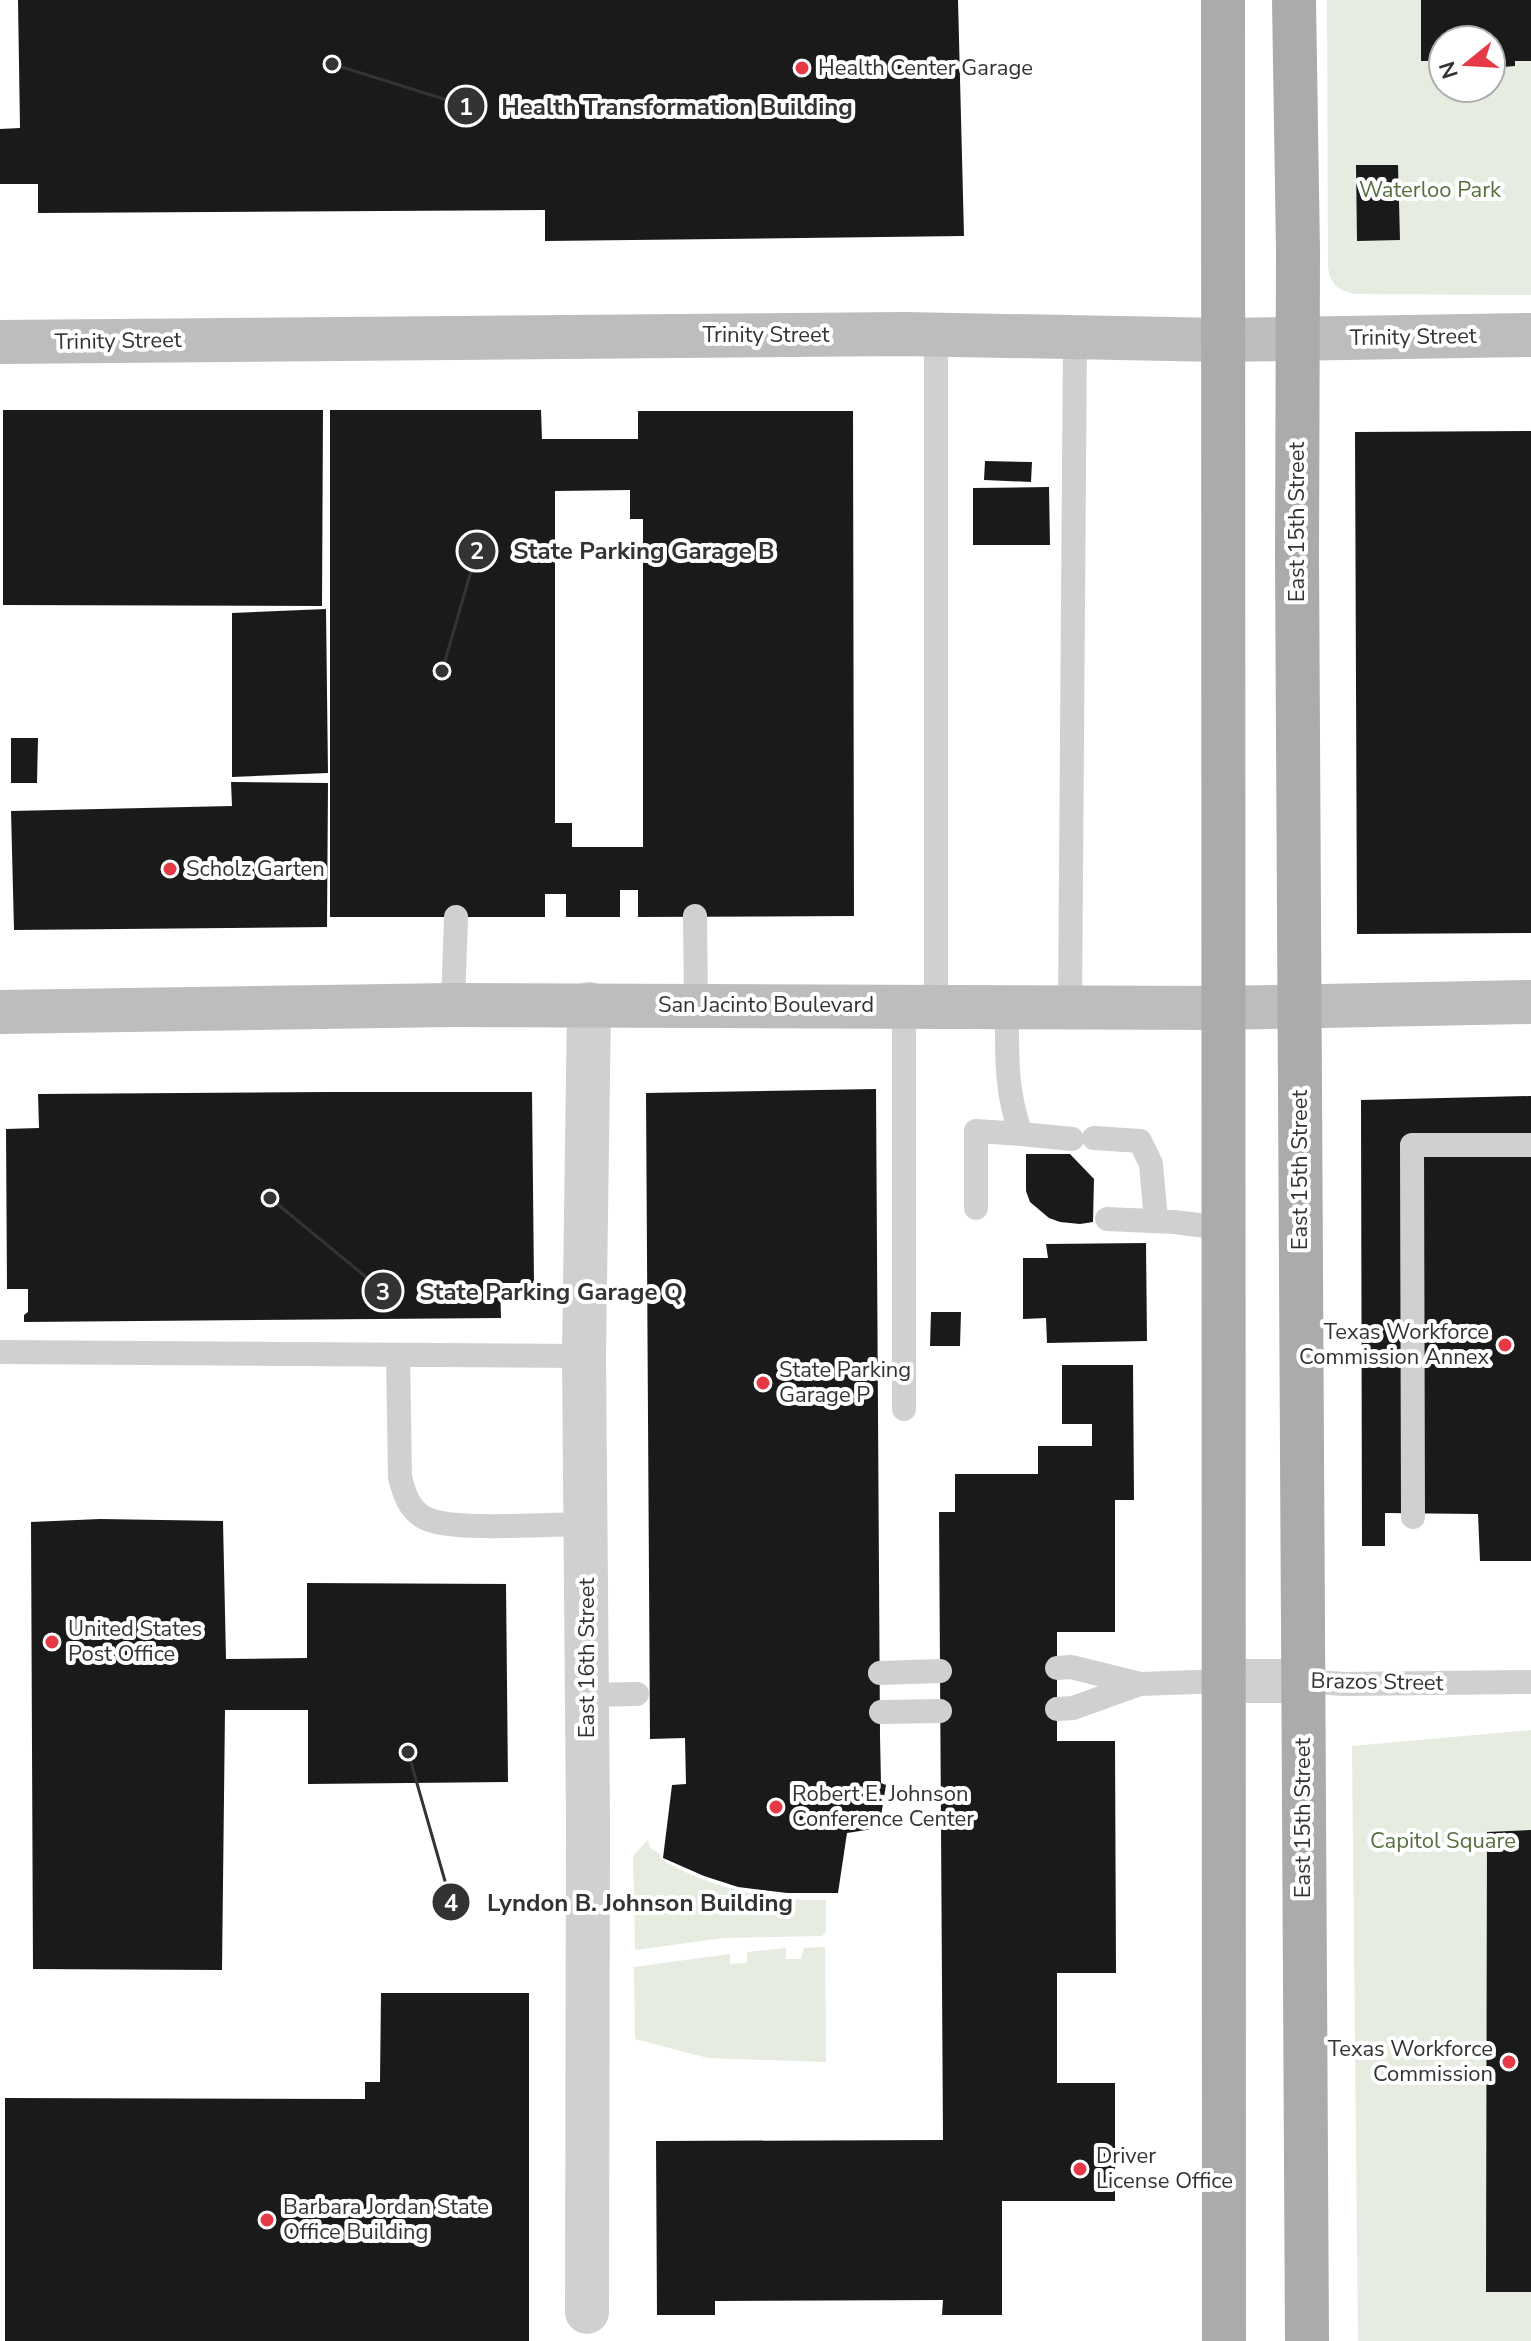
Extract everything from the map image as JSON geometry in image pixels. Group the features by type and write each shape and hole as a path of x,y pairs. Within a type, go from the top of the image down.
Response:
{"main road":[{"path":"1223,0 1224,2341"},
{"name":"East 15th Street","path":"1294,0 1298,252 1307,2341"},
{"name":"Trinity Street","path":"0,342 888,334 1222,340 1531,335"},
{"name":"San Jacinto Boulevard","path":"0,1012 589,1004 1222,1008 1531,1002"}],"street":[{"name":"East 16th Street","path":"587,2312 584,1356 589,1004"},
{"name":"Brazos Street","path":"1224,1681 1302,1681"}],"lane":[{"path":"904,1409 920,1006 936,336"},
{"path":"1070,1007 1075,336"},
{"path":"695,916 696,1005"},
{"path":"453,1005 456,917"},
{"path":"1007,1007 1006,1077 1011,1108 1021,1134"},
{"path":"976,1208 976,1131 1140,1141 1151,1164 1156,1221"},
{"path":"1413,1517 1412,1145 1531,1145"},
{"path":"1107,1219 1223,1228"},
{"path":"0,1352 584,1356"},
{"path":"398,1355 400,1477 404,1495 422,1518 450,1525 586,1524"},
{"path":"1057,1668 1071,1667 1140,1684 1224,1681"},
{"path":"880,1673 940,1671"},
{"name":"Brazos Street","path":"1302,1681 1344,1684 1531,1682"},
{"path":"1057,1709 1073,1708 1140,1684"},
{"path":"587,1695 645,1694"},
{"path":"881,1712 940,1711"}],"green space":[{"name":"Waterloo Park","path":"1327,0 1531,0 1531,295 1355,294 1335,284 1330,275"},
{"name":"Capitol Square","path":"1531,1730 1531,2341 1358,2341 1352,1746"},
{"path":"648,1840 650,1848 660,1854 660,1858 718,1885 762,1895 826,1900 826,1932 822,1936 724,1938 635,1950 633,1856"},
{"path":"825,1947 826,2062 708,2058 635,2039 634,1967 730,1954 730,1964 747,1963 747,1952 786,1948 786,1959 801,1959 804,1948"}],"building":[{"path":"18,0 958,0 964,236 545,241 545,210 38,213 38,184 0,184 0,129 20,128"},
{"path":"1421,0 1531,0 1531,61 1515,61 1515,66 1507,67 1507,24 1427,24 1427,61 1421,61"},
{"path":"1356,165 1398,165 1400,240 1357,241"},
{"path":"3,410 323,410 322,606 3,605"},
{"path":"330,410 541,410 542,439 638,439 638,411 853,411 854,916 638,917 638,890 620,890 620,917 566,917 566,894 545,894 545,917 330,917","holes":["630,490 630,519 643,519 643,847 572,847 572,823 555,823 555,491"]},
{"path":"1531,431 1531,933 1357,934 1355,432"},
{"path":"985,461 1032,462 1031,482 984,480"},
{"path":"1049,487 1050,545 973,545 973,488"},
{"path":"326,609 328,773 232,777 232,613"},
{"path":"11,738 38,738 37,783 11,783"},
{"name":"Scholz Garten","path":"231,782 328,783 327,927 14,930 11,811 232,806"},
{"name":"State Parking Garage P","path":"876,1089 880,1736 881,1783 886,1785 879,1828 847,1833 838,1893 787,1893 738,1887 663,1858 672,1785 686,1784 685,1738 650,1739 646,1093"},
{"path":"532,1092 534,1283 500,1283 501,1318 24,1322 24,1315 28,1312 28,1289 7,1289 6,1129 39,1128 38,1094"},
{"path":"1531,1096 1531,1561 1480,1561 1478,1514 1385,1513 1385,1546 1362,1546 1361,1100"},
{"path":"1026,1154 1070,1154 1094,1179 1093,1222 1060,1222 1049,1218 1030,1202 1026,1191"},
{"path":"1146,1243 1147,1341 1047,1343 1046,1318 1023,1319 1023,1258 1048,1258 1046,1244"},
{"path":"931,1312 961,1312 960,1346 930,1346"},
{"path":"1062,1365 1133,1365 1134,1500 1115,1500 1115,1632 1057,1632 1057,1741 1115,1741 1116,1973 1057,1973 1057,2083 1115,2083 1115,2201 1002,2201 1002,2315 942,2315 943,2300 715,2301 715,2315 657,2315 656,2141 943,2140 939,1512 955,1512 955,1474 1038,1474 1038,1446 1092,1446 1092,1424 1062,1424"},
{"path":"100,1519 223,1521 226,1659 307,1658 307,1583 506,1584 508,1782 308,1784 308,1710 225,1710 222,1970 33,1969 31,1522"},
{"name":"Texas Workforce Commission","path":"1531,1830 1531,2292 1486,2292 1487,1832"},
{"name":"Barbara Jordan State Office Building","path":"381,1993 529,1993 529,2341 5,2341 5,2098 365,2099 365,2082 380,2082"}],"place":[{"name":"Health Transformation Building","path":"332,64"},
{"name":"Health Center Garage","path":"802,68"},
{"name":"State Parking Garage B","path":"442,671"},
{"name":"Scholz Garten","path":"170,869"},
{"name":"State Parking Garage Q","path":"270,1198"},
{"name":"Texas Workforce Commission Annex","path":"1505,1345"},
{"name":"State Parking Garage P","path":"763,1383"},
{"name":"United States Post Office","path":"52,1642"},
{"name":"Lyndon B. Johnson Building","path":"408,1752"},
{"name":"Robert E. Johnson Conference Center","path":"776,1807"},
{"name":"Texas Workforce Commission","path":"1509,2062"},
{"name":"Driver License Office","path":"1080,2169"},
{"name":"Barbara Jordan State Office Building","path":"267,2220"}]}
